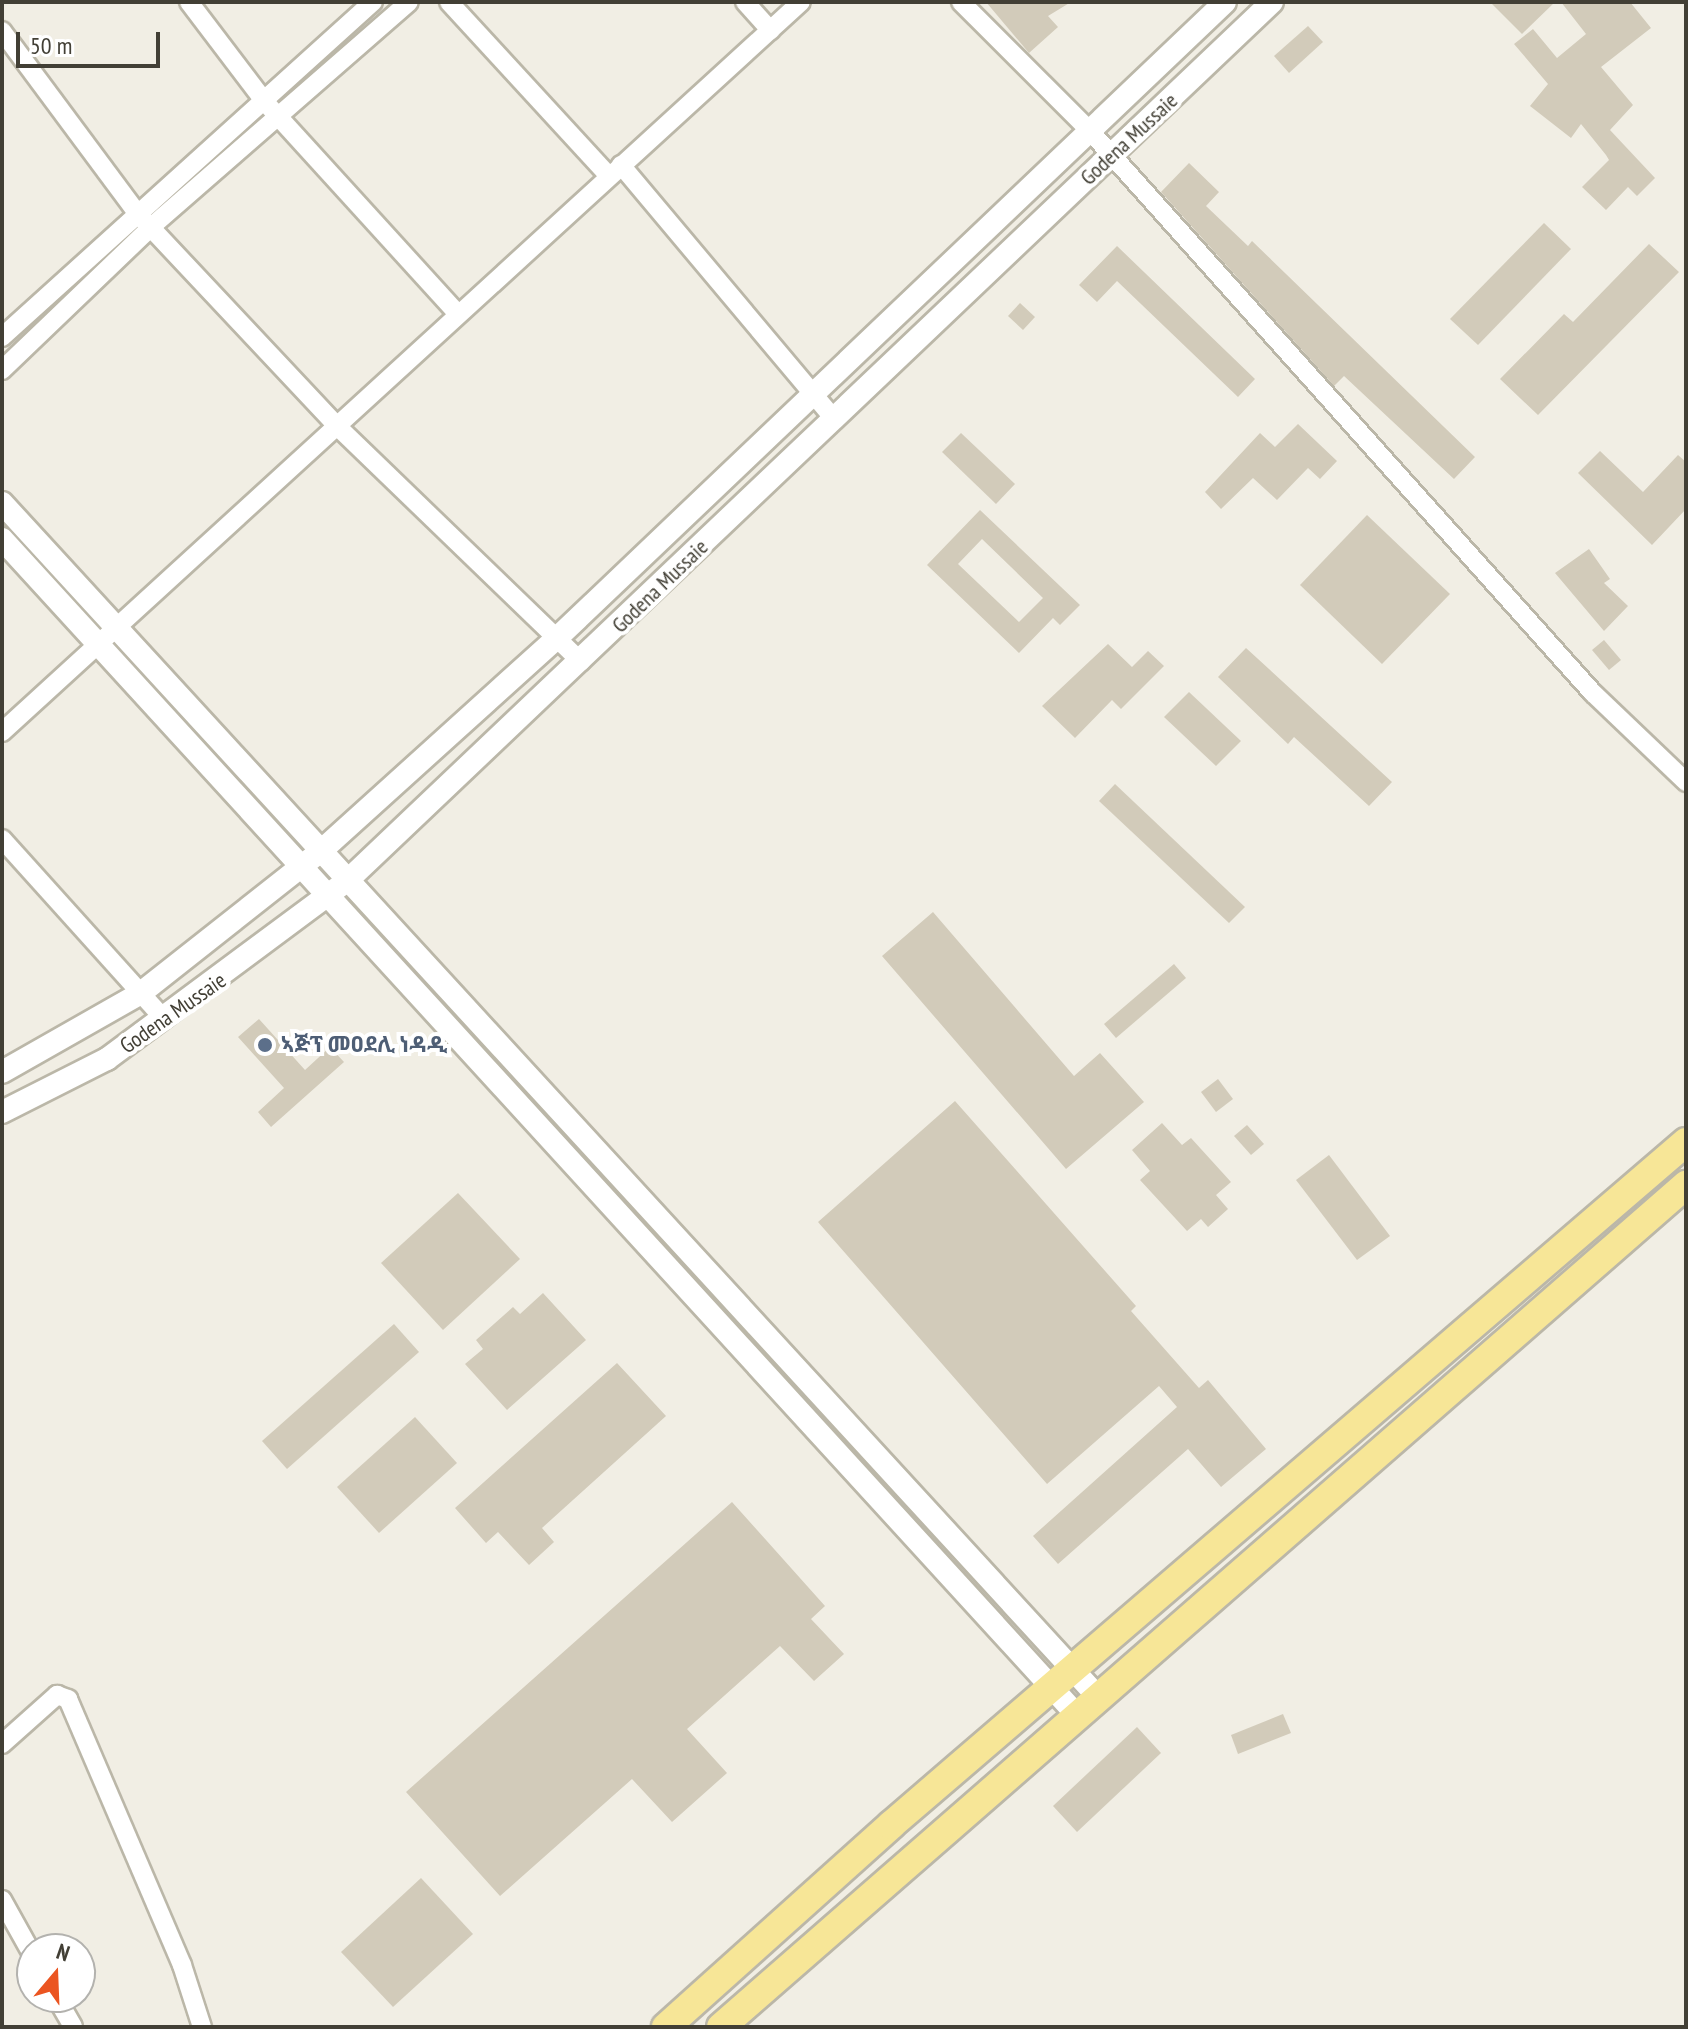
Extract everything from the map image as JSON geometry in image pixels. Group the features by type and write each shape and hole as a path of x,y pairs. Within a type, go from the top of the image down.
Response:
{"main road":[{"path":"666,2027 891,1825 1682,1154"},
{"path":"721,2027 914,1854 1686,1185"},
{"path":"1296,1481 1314,1505"},
{"path":"891,1825 914,1854"}],"street":[{"path":"189,2 265,102 458,314"},
{"path":"2,370 52,322 145,221 265,102 373,2"},
{"path":"2,337 37,305 281,119 409,2"},
{"path":"449,2 615,170 834,419"},
{"path":"745,2 770,30"},
{"path":"2,732 801,2"},
{"path":"961,2 1091,132 1593,693 1686,782"},
{"name":"Godena Mussaie","path":"2,1072 141,993 312,858 557,638 1225,2"},
{"name":"Godena Mussaie","path":"2,1112 107,1059 347,881 581,662 1272,2"},
{"path":"2,31 145,221 337,426 581,662"},
{"path":"37,305 52,322"},
{"path":"2,503 104,636"},
{"path":"2,539 104,636 312,858 347,881 1074,1672 1088,1706"},
{"path":"2,839 164,1019"},
{"path":"312,858 329,896 1052,1691 1088,1706"},
{"path":"2,1744 57,1695 68,1699 182,1965 202,2027"},
{"path":"2,1900 20,1933"}],"building":[{"path":"986,2 1071,2 1048,16 1058,27 1029,53"},
{"path":"1490,2 1555,2 1522,34"},
{"path":"1561,2 1630,2 1651,28 1601,67 1633,105 1610,130 1655,178 1637,196 1628,187 1606,210 1582,187 1609,160 1581,124 1571,138 1530,106 1548,84 1514,44 1533,29 1557,58 1586,34"},
{"path":"1308,26 1323,42 1289,73 1274,56"},
{"path":"1189,163 1219,192 1206,206 1248,246 1252,241 1475,457 1454,479 1344,376 1334,386 1161,192"},
{"path":"1544,223 1571,249 1478,345 1450,319"},
{"path":"1649,244 1679,272 1538,415 1500,379 1564,314 1573,322"},
{"path":"1117,246 1255,379 1238,397 1117,281 1097,302 1079,285"},
{"path":"1020,303 1035,317 1023,330 1008,316"},
{"path":"1298,424 1337,461 1320,479 1308,468 1277,500 1253,478 1221,509 1205,492 1260,433 1275,447"},
{"path":"961,433 1015,484 996,504 942,452"},
{"path":"1600,451 1643,492 1678,455 1686,462 1686,509 1652,545 1578,473"},
{"path":"980,510 1080,605 1060,625 1053,618 1019,653 927,565","holes":["982,539 1043,598 1019,622 958,564"]},
{"path":"1367,515 1450,594 1382,664 1300,585"},
{"path":"1589,549 1610,579 1604,583 1628,606 1604,631 1555,573"},
{"path":"1604,640 1621,660 1609,670 1592,650"},
{"path":"1108,644 1132,667 1148,651 1164,666 1121,709 1112,700 1075,738 1042,706"},
{"path":"1246,648 1392,782 1369,806 1294,737 1288,744 1218,677"},
{"path":"1189,692 1241,741 1216,766 1164,717"},
{"path":"1115,784 1245,907 1229,923 1099,801"},
{"path":"933,912 1074,1076 1100,1053 1144,1102 1066,1169 882,956"},
{"path":"1174,964 1186,978 1116,1038 1104,1024"},
{"path":"259,1019 305,1070 330,1047 344,1062 271,1127 258,1112 284,1088 238,1037"},
{"path":"1218,1079 1233,1099 1216,1112 1201,1092"},
{"path":"955,1101 1136,1306 1131,1311 1199,1388 1208,1380 1266,1449 1221,1487 1188,1449 1058,1564 1033,1536 1177,1407 1159,1386 1047,1484 818,1222"},
{"path":"1162,1123 1182,1145 1191,1138 1231,1182 1216,1195 1228,1209 1208,1227 1201,1219 1187,1231 1140,1180 1150,1171 1132,1150"},
{"path":"1247,1125 1264,1144 1251,1155 1234,1136"},
{"path":"1329,1155 1390,1236 1357,1260 1296,1180"},
{"path":"458,1193 520,1259 443,1330 381,1263"},
{"path":"543,1293 586,1340 507,1410 465,1364 483,1349 476,1340 513,1307 520,1314"},
{"path":"394,1324 419,1352 287,1469 262,1441"},
{"path":"617,1363 666,1416 542,1528 554,1542 529,1565 498,1532 486,1543 455,1508"},
{"path":"415,1417 457,1463 379,1533 337,1487"},
{"path":"732,1502 825,1606 811,1619 844,1654 814,1681 780,1646 687,1729 727,1773 672,1822 632,1779 500,1896 406,1792"},
{"path":"1283,1714 1291,1733 1238,1754 1231,1735"},
{"path":"1137,1727 1161,1753 1077,1832 1053,1806"},
{"path":"421,1878 473,1934 393,2007 341,1952"}],"place":[{"name":"ኣጅፕ መዐደሊ ነዳዲ","path":"265,1045"}]}
